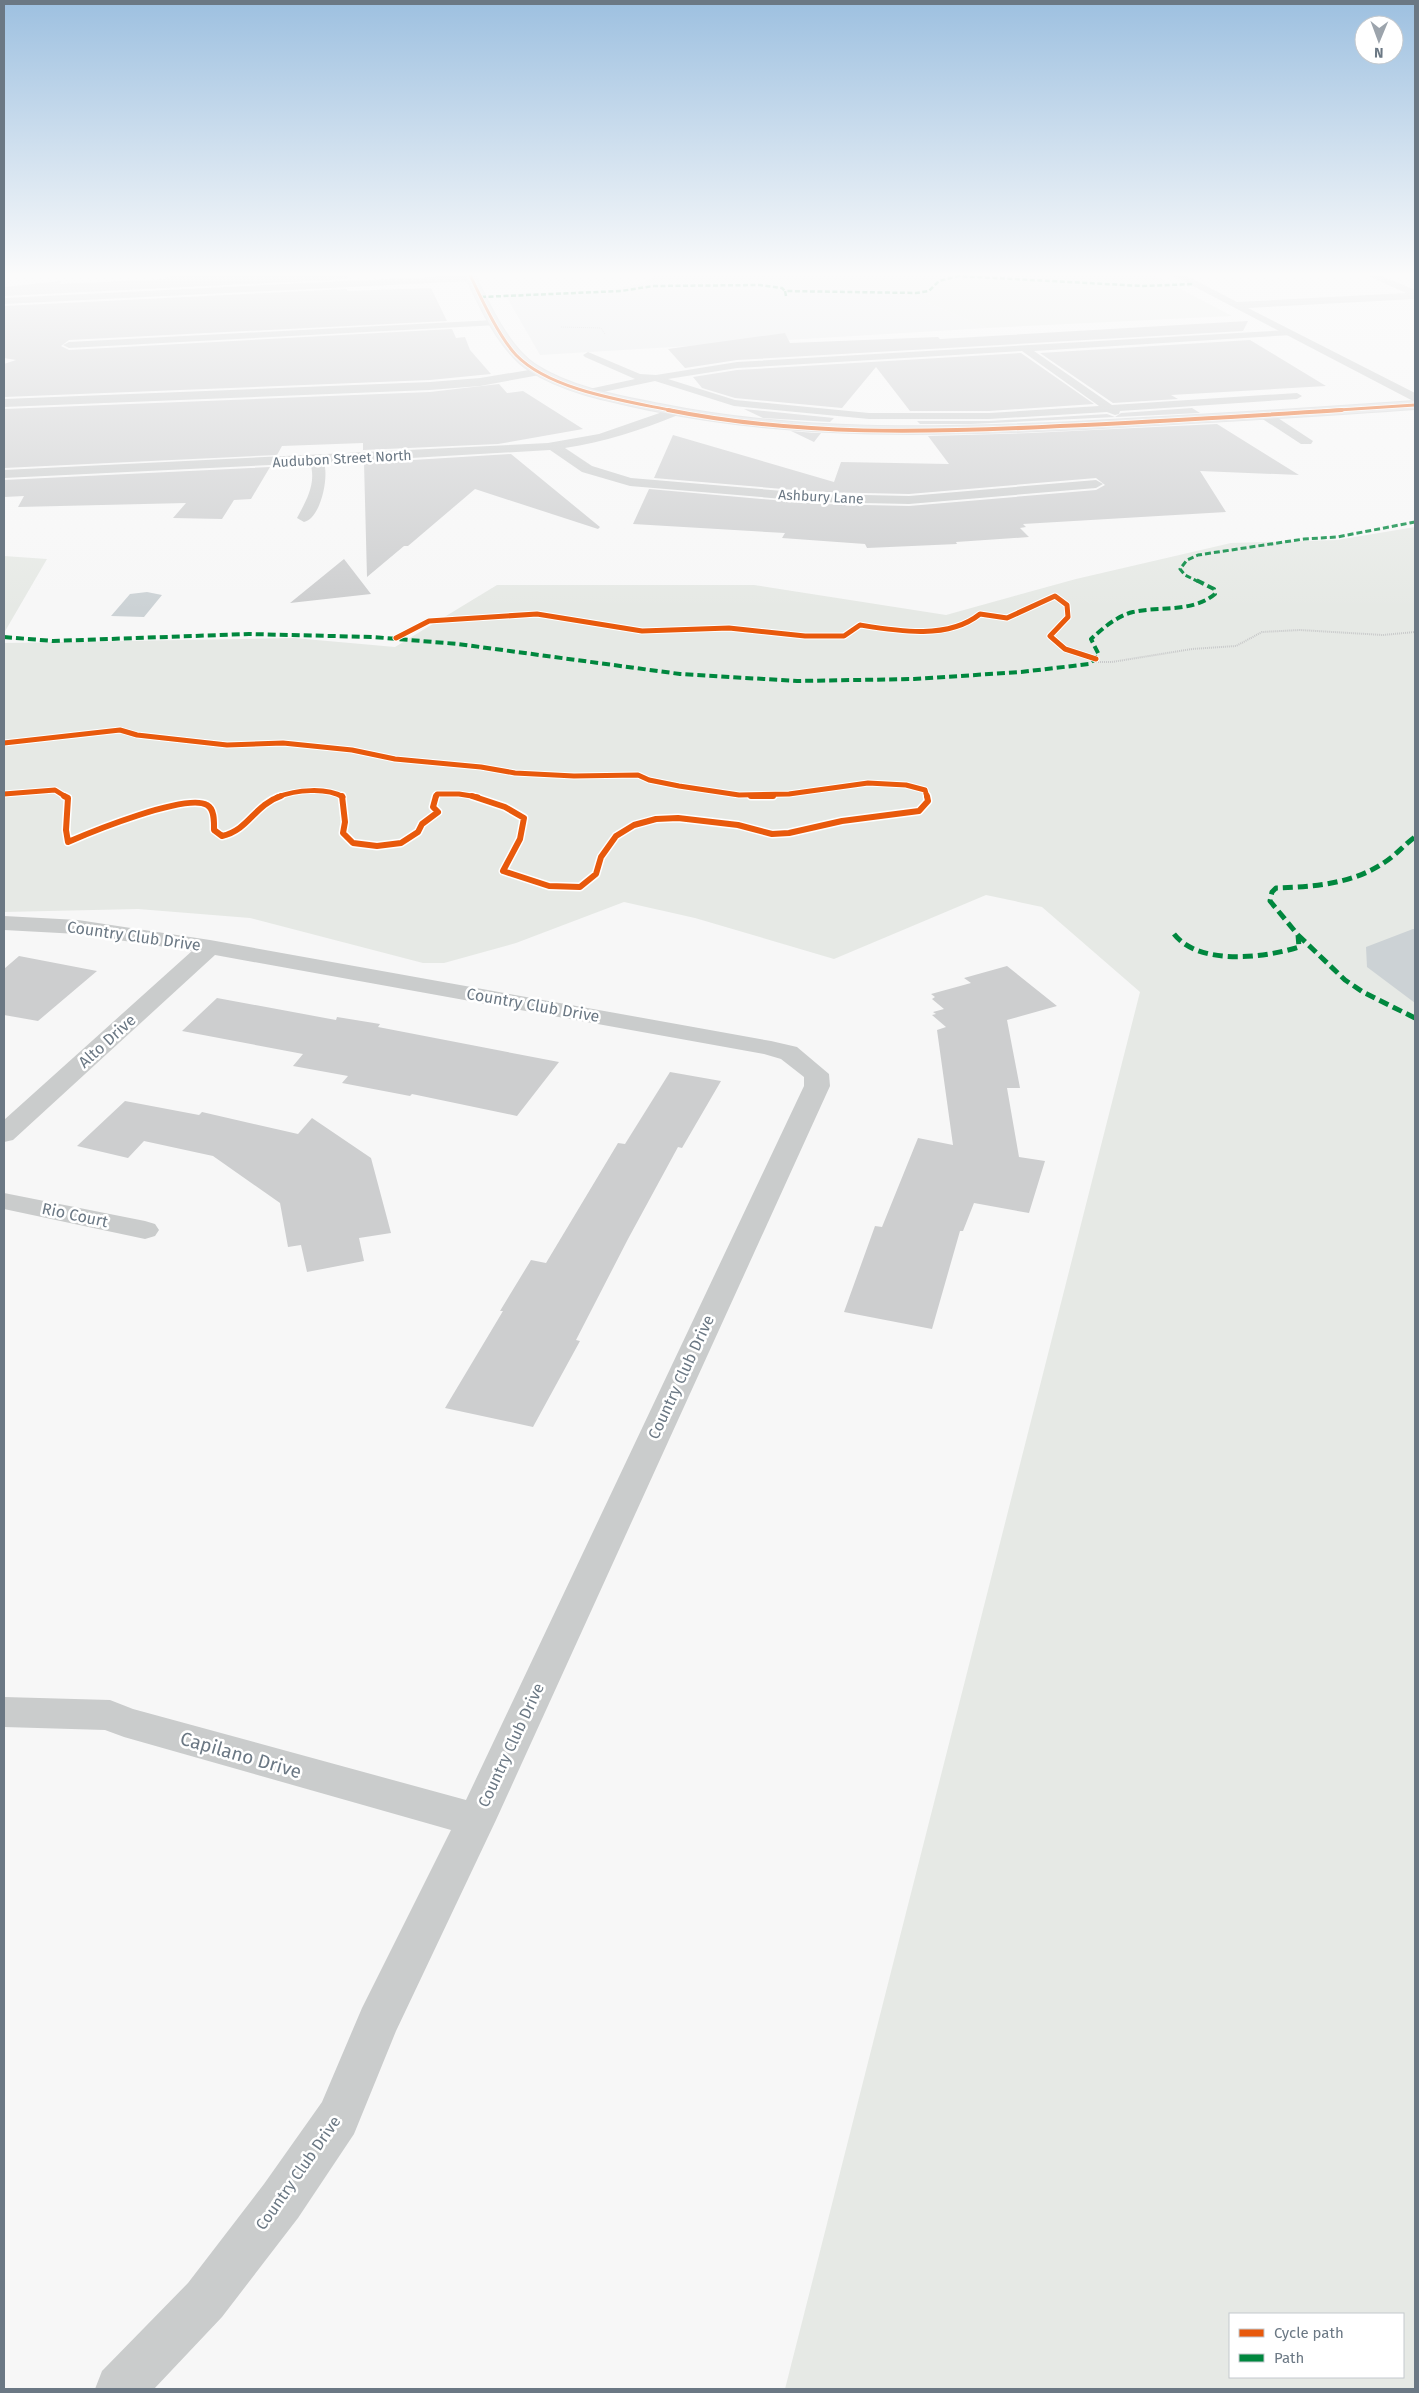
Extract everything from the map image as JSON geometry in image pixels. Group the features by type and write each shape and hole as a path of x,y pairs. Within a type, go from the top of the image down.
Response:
{"street":[{"path":"4,403 407,387"},
{"path":"576,387 589,392 674,412 747,423 895,432 949,432 1129,423 1415,405"},
{"path":"1393,387 1415,398"},
{"name":"Audubon Street North","path":"4,474 554,447 609,437 674,412"},
{"path":"1265,415 1306,441"},
{"name":"Ashbury Lane","path":"554,447 587,469 630,482 819,498 909,500 1096,484"},
{"path":"304,518 318,490 319,469 316,460"},
{"name":"Country Club Drive","path":"4,924 62,925 210,947 771,1048 777,1052 788,1052 816,1074 817,1086 476,1820 377,2023 338,2118 281,2201 205,2300 120,2389"},
{"name":"Alto Drive","path":"4,1134 210,947"},
{"name":"Rio Court","path":"4,1200 145,1230"},
{"name":"Capilano Drive","path":"4,1712 110,1715 133,1725 476,1820"}],"lane":[{"path":"589,392 614,387"},
{"path":"680,387 704,395 745,405 861,415 952,418 1298,396"},
{"path":"1079,387 1129,423"}],"path":[{"path":"1092,659 1112,662 1192,649 1236,646 1262,632 1300,630 1383,635 1415,632"}],"shaded area":[{"path":"1415,527 1415,2389 785,2389 1140,992 1042,907 986,895 834,959 695,918 624,902 516,943 444,963 423,963 250,918 138,909 4,912 4,643 294,638 395,647 497,585 754,585 946,615 1076,579 1231,543 1337,540"},
{"path":"4,556 47,559 4,633"},
{"path":"147,592 162,595 144,617 111,616 130,594"},
{"path":"1415,929 1415,1003 1367,967 1366,947"}],"building":[{"path":"4,387 263,387 4,397"},
{"path":"476,387 501,387 507,393 523,391 583,429 498,444 363,450 363,443 282,446 277,455 4,468 4,409 430,392"},
{"path":"701,387 860,387 842,408 735,398"},
{"path":"891,387 1069,387 1094,404 989,411 910,411"},
{"path":"1089,387 1314,387 1171,395 1178,399 1113,403"},
{"path":"1192,408 1200,413 971,424 920,424 917,421 989,421 1107,414 1115,417 1121,413"},
{"path":"744,409 834,418 830,422 763,418"},
{"path":"1217,424 1299,475 1200,471 1226,512 1023,524 1026,527 1020,528 1029,537 956,542 957,544 867,548 865,544 782,538 785,533 633,524 649,489 819,504 909,506 1096,490 1105,485 1096,478 909,494 819,492 654,478 673,435 834,482 841,462 949,464 928,436"},
{"path":"791,431 815,433 821,433 814,442"},
{"path":"511,454 600,527 598,529 475,489 408,546 404,546 367,577 364,463"},
{"path":"270,467 251,499 234,500 222,519 173,518 186,503 18,507 24,496 4,497 4,480"},
{"path":"344,559 371,594 290,603"},
{"path":"19,956 97,971 38,1021 4,1015 4,969"},
{"path":"1007,966 1057,1006 1007,1020 1020,1088 1007,1088 1019,1157 1045,1161 1029,1213 974,1203 963,1231 960,1231 932,1329 844,1312 875,1226 882,1227 918,1138 953,1145 937,1030 946,1027 932,1015 936,1014 933,1012 944,1009 932,999 935,997 931,994 971,983 964,978"},
{"path":"217,998 336,1020 337,1017 380,1024 378,1027 559,1062 517,1116 412,1094 410,1096 342,1083 348,1076 293,1066 303,1054 182,1031"},
{"path":"670,1072 721,1081 682,1148 678,1147 628,1239 576,1340 580,1341 533,1427 445,1408 531,1260 546,1263 618,1143 625,1144"},
{"path":"125,1101 199,1115 202,1112 298,1134 312,1118 371,1158 391,1233 359,1238 364,1261 307,1272 301,1245 288,1247 280,1203 213,1156 144,1141 128,1158 77,1146"}],"marked path":[{"path":"4,637 53,641 224,634 397,638 489,647 641,670 758,680 875,680 1021,672 1089,664 1099,655 1091,639 1122,616 1133,612 1189,606 1209,599 1215,594 1214,589 1185,575 1180,569 1187,560 1198,555 1304,539 1337,537 1415,522"},
{"path":"1174,934 1182,944 1195,950 1231,956 1270,954 1299,947 1298,935 1270,901 1272,892 1276,888 1333,883 1361,875 1385,862 1415,837"},
{"path":"1298,935 1320,959 1345,980 1363,992 1415,1018"}],"cycle path":[{"path":"575,387 635,403 691,414 747,422 858,430 914,431 1026,428 1415,405"},
{"path":"396,638 429,621 450,618 484,619 537,614 642,631 729,628 805,636 844,636 860,625 905,632 925,632 970,622 980,614 1007,618 1049,597 1055,596 1067,605 1068,617 1050,636 1065,649 1096,659"},
{"path":"4,743 120,730 137,735 227,745 283,743 352,750 395,759 481,767 515,773 574,776 638,775 649,780 679,786 739,795 770,796 868,783 887,783 925,790 928,801 919,811 842,821 789,833 772,834 738,825 678,818 656,819 634,825 616,836 601,857 596,874 580,887 549,886 503,871 520,839 524,818 494,802 471,795 437,794 433,807 438,812 422,824 418,832 401,843 377,846 353,843 343,833 345,822 343,796 332,793 297,792 274,798 255,812 239,831 222,836 214,830 213,816 209,807 198,802 139,815 68,842 66,830 68,798 55,790 25,794 4,794"}]}
